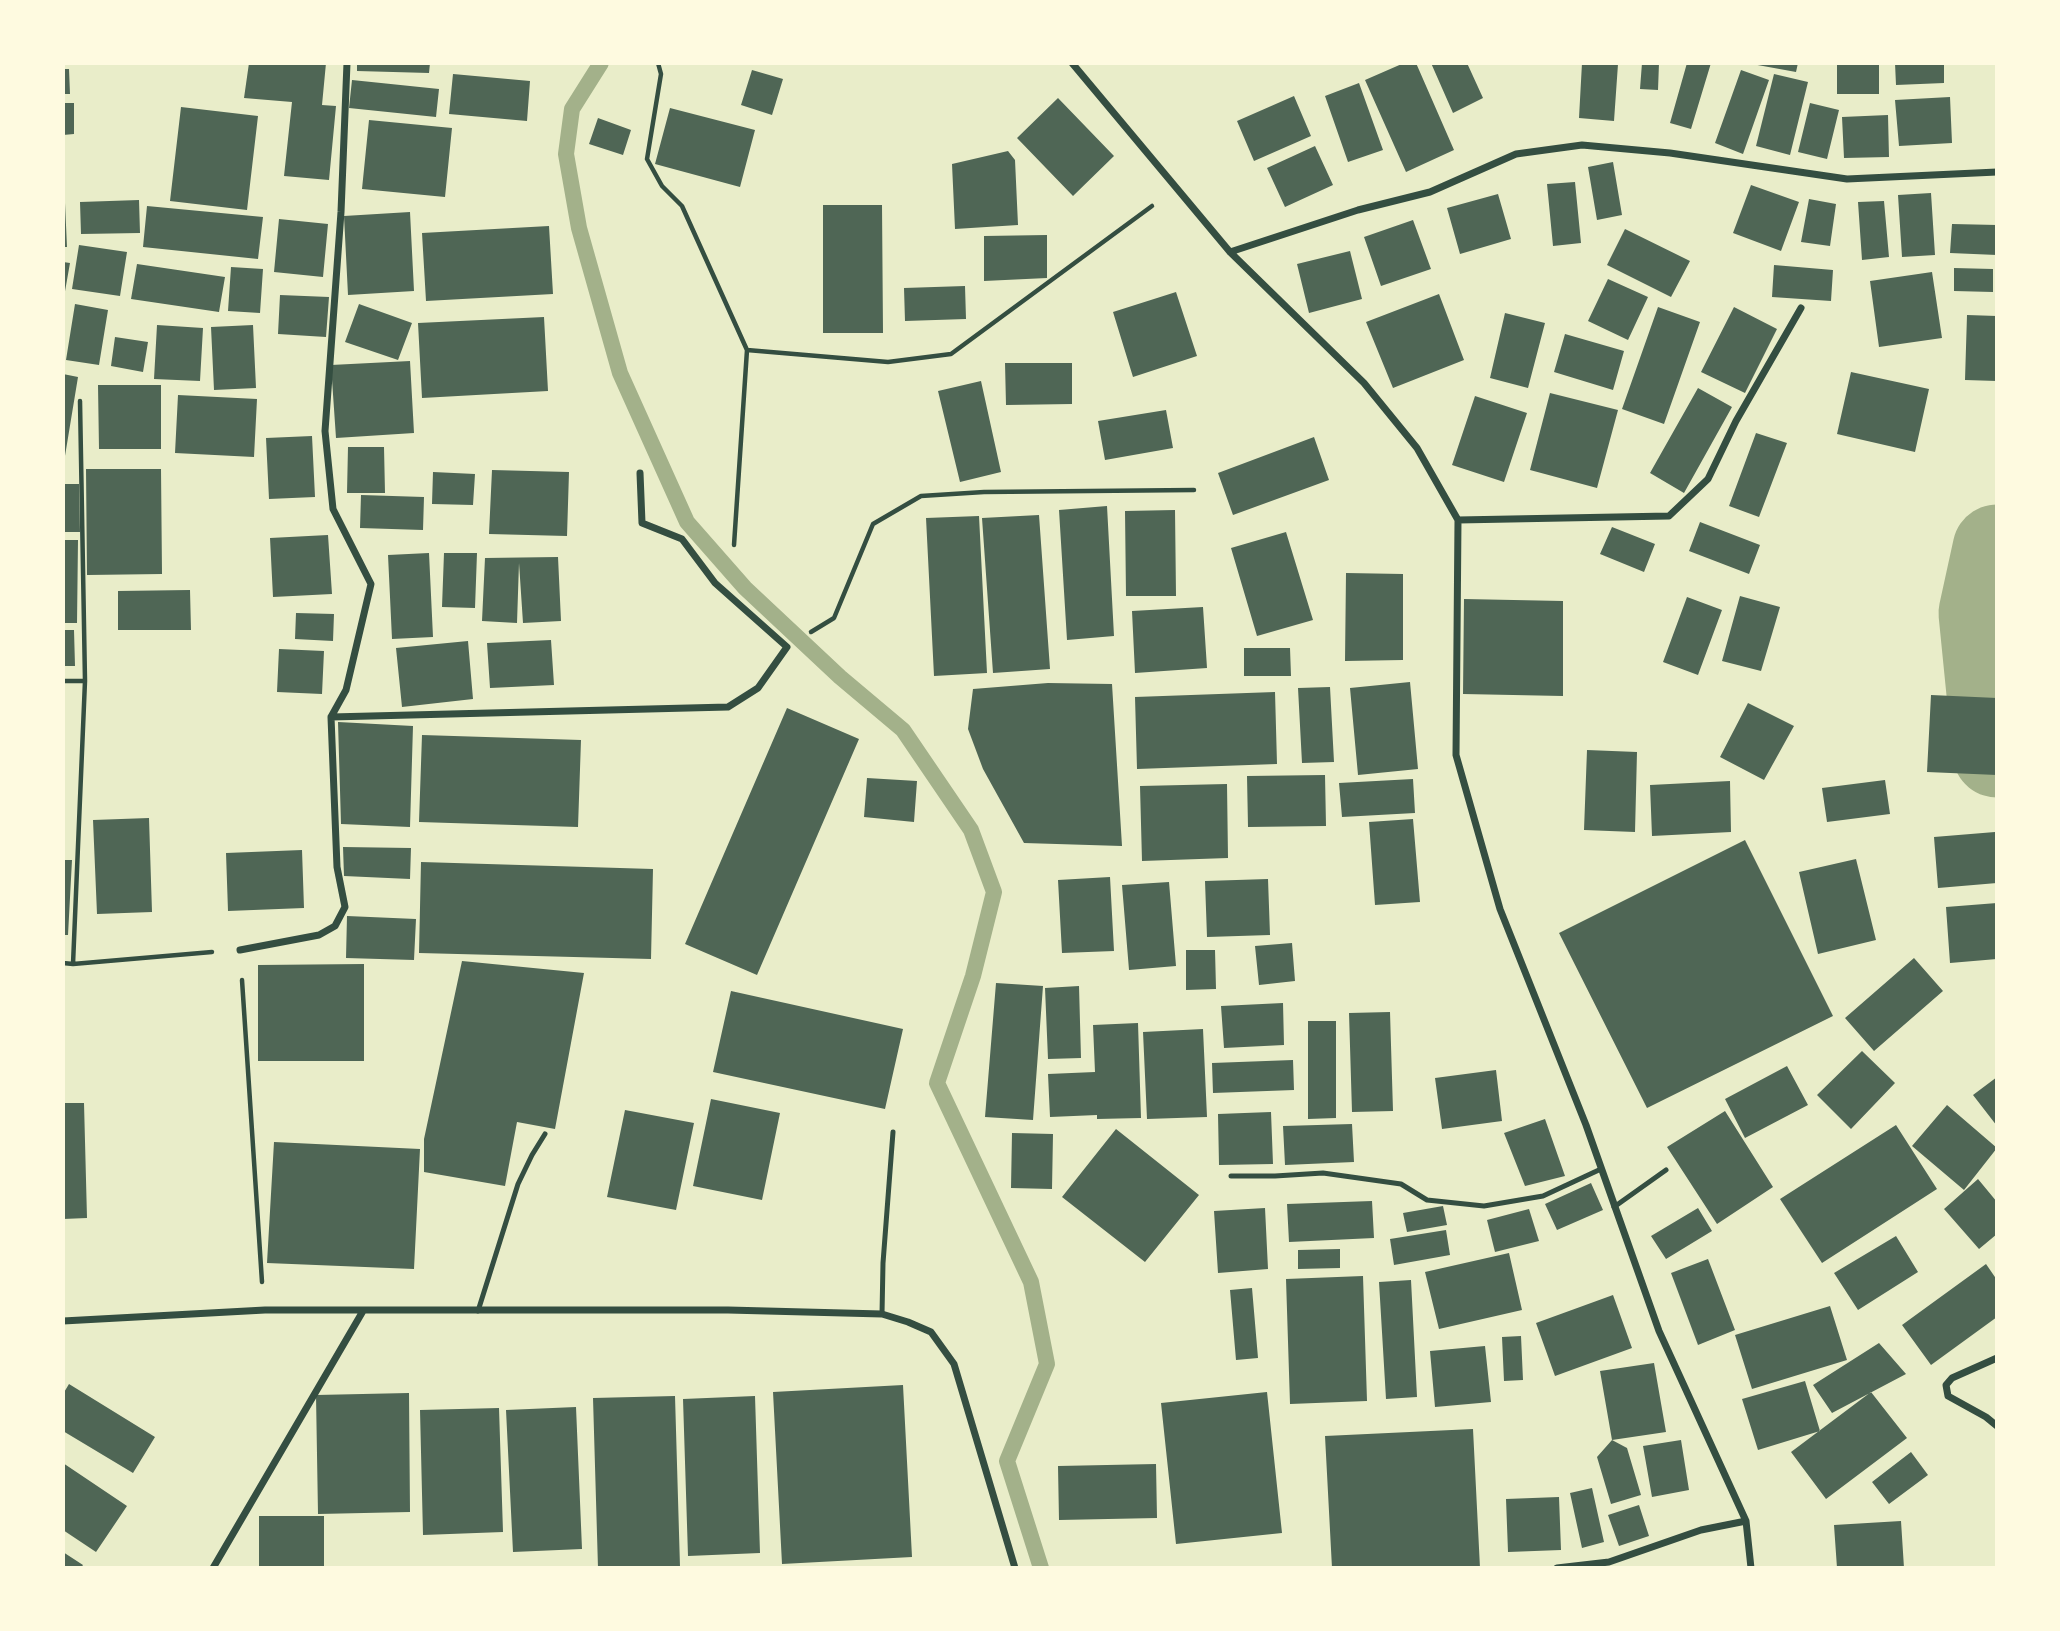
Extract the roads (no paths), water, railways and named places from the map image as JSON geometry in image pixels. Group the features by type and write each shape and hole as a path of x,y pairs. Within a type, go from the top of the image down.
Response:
{"street":[{"path":"240,950 319,936 335,926 345,906 337,867 331,717 346,690 371,584 333,509 325,432 339,238 347,63"},
{"path":"1072,63 1230,252 1364,383 1417,448 1458,520 1456,755 1500,909 1586,1125 1659,1331 1746,1521 1751,1568"},
{"path":"1230,252 1358,210 1430,192 1516,154 1582,145 1670,153 1847,179 1997,172"},
{"path":"1458,520 1669,516 1707,479 1736,421 1801,308"},
{"path":"331,717 728,707 758,688 787,647 715,583 682,538 642,523 640,473"},
{"path":"63,1321 265,1310 728,1310 882,1314 931,1332 954,1363 1015,1568"},
{"path":"214,1568 363,1311"},
{"path":"1997,1358 1952,1378 1946,1385 1948,1396 1997,1426"},
{"path":"1557,1568 1609,1562 1700,1530 1746,1521"}],"lane":[{"path":"882,1314 892,1132"},
{"path":"478,1311 518,1184 545,1134"},
{"path":"1230,1176 1323,1172 1401,1184 1427,1200 1484,1206 1543,1196 1601,1169"},
{"path":"1614,1207 1667,1170"}],"waterway":[{"path":"601,63 572,109 566,154 579,228 620,373 687,522 745,588 840,677 903,730 971,830 994,892 973,976 937,1083 1031,1282 1047,1364 1007,1461 1041,1568"},
{"path":"1997,549 1983,613 1997,753"}]}
